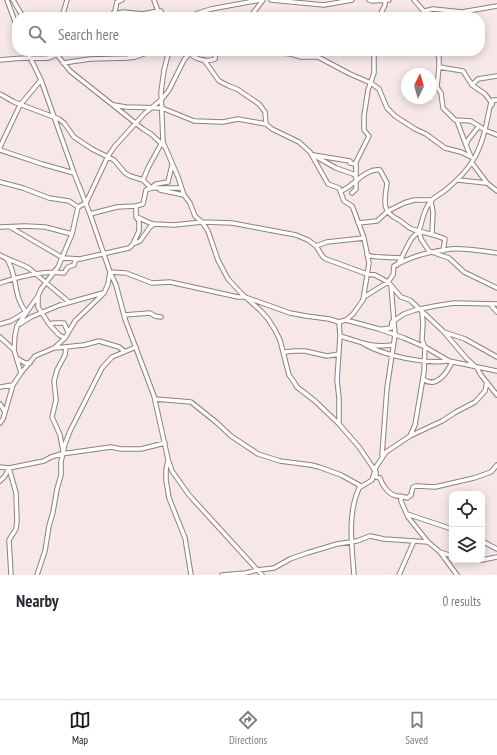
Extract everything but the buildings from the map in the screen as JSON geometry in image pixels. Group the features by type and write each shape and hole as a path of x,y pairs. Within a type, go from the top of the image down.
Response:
{"street":[{"path":"6,0 12,15"},
{"path":"13,0 20,12"},
{"path":"63,12 67,0"},
{"path":"114,12 116,4 121,0"},
{"path":"154,0 158,10 161,12"},
{"path":"202,12 262,0"},
{"path":"254,12 262,0"},
{"path":"271,0 324,5 352,0"},
{"path":"369,0 389,0"},
{"path":"382,12 385,5 385,0"},
{"path":"414,0 424,11 433,9 462,12 497,6"},
{"path":"0,60 30,58 45,59 52,58 53,56"},
{"path":"58,56 70,71 163,145 178,177 184,195 190,203 195,216 202,222 210,236 218,260 228,279 268,319 280,340 289,375 298,387 339,424 359,447 376,472"},
{"path":"63,63 90,59 128,58 135,56"},
{"path":"143,180 148,168 163,145 161,92 162,78 168,56"},
{"path":"78,207 86,203 108,156 115,146 151,108 162,99 169,90 187,56"},
{"path":"192,56 204,60 214,59 215,56"},
{"path":"296,56 318,56 350,74 371,83 379,89 387,108 395,116 426,134 445,148 461,152 472,161"},
{"path":"352,193 356,189 357,178 355,164 368,136 364,130 364,123 368,90 374,73 373,63 375,56"},
{"path":"438,56 439,67 437,87 441,93 443,108 453,119 457,121 471,121 485,130 497,135"},
{"path":"30,58 41,80 116,285 124,314 155,399 172,471 189,495 262,575"},
{"path":"204,60 219,81 237,89 259,104 265,112 266,124"},
{"path":"439,67 463,71 472,85 487,97 490,102 490,109"},
{"path":"472,85 478,79 497,76"},
{"path":"0,147 21,104 41,80"},
{"path":"0,94 21,104 54,116 64,123 74,137 92,149 108,156 114,160 125,173 143,180 151,188 184,195"},
{"path":"382,456 387,388 395,335 390,284 394,266 402,258 410,241 418,231 423,216 432,200 458,180 472,161 480,148 493,100 497,100"},
{"path":"114,105 126,107 162,108 194,121 223,122 238,119 266,124 272,129 299,142 313,155 357,178"},
{"path":"457,121 472,161 487,183 497,191"},
{"path":"466,145 479,126"},
{"path":"0,150 74,173"},
{"path":"313,155 350,161 350,163 355,164"},
{"path":"313,155 328,184 339,188 342,191"},
{"path":"90,214 117,207 143,204 146,190 156,184 168,182 170,179 172,164"},
{"path":"342,191 357,178 372,170 380,170 387,183 385,205 388,211 396,219 411,229 432,233 445,239 443,251"},
{"path":"458,180 487,183"},
{"path":"0,182 23,188 49,198 69,201 78,207"},
{"path":"151,188 181,188"},
{"path":"110,272 126,273 152,283 170,282 247,298 290,313 339,322 346,320 353,314 364,297 369,263 364,238 352,206 344,201 342,191"},
{"path":"358,223 377,221 388,211 409,202 432,200"},
{"path":"432,200 432,233"},
{"path":"134,244 139,231 139,221 136,217 136,206"},
{"path":"21,373 14,350 17,326 55,272 63,258 72,234 78,207"},
{"path":"136,217 142,218 148,224 174,225 202,222 232,223 286,232 302,237 316,246 323,257 367,274 375,275 390,284 401,297 410,300 444,332 466,358 477,368 497,395"},
{"path":"10,227 56,255 63,258 80,258 129,248 140,241 154,224"},
{"path":"0,227 45,227 72,234"},
{"path":"418,231 421,239 429,251 449,258 470,276 497,288"},
{"path":"316,246 327,242 364,238"},
{"path":"396,265 407,260 450,249 497,253"},
{"path":"0,255 24,265 59,292 69,302"},
{"path":"368,255 371,257 391,257 407,260"},
{"path":"0,283 36,274 55,272 64,273 68,267 74,265 75,261 80,258"},
{"path":"7,259 10,264 21,306 26,312"},
{"path":"54,348 65,338 75,321 104,293 108,284 110,272"},
{"path":"364,297 390,284"},
{"path":"17,326 31,317 69,302 83,300 104,293"},
{"path":"38,296 38,307 41,313 59,335 65,338"},
{"path":"379,329 391,328 392,322 404,314 420,310 454,303 497,304"},
{"path":"490,304 497,312"},
{"path":"410,436 415,425 425,361 425,347 422,340 423,323 420,310"},
{"path":"0,324 11,321 26,312"},
{"path":"124,314 150,313 161,317"},
{"path":"346,320 379,329 425,347 450,362"},
{"path":"339,322 340,336 337,380 339,424"},
{"path":"49,324 64,323 68,332"},
{"path":"444,332 466,339 497,357"},
{"path":"340,336 364,344 381,352 404,358 450,362 497,371"},
{"path":"0,337 14,350"},
{"path":"0,423 3,419 14,385 21,373 35,356 40,353 54,348 84,345 99,341 124,351"},
{"path":"364,344 378,346 393,344"},
{"path":"63,454 60,435 52,417 52,413 56,400 54,381 57,370 65,355 66,347"},
{"path":"37,575 45,551 48,526 53,512 61,475 63,454 70,431 98,374 112,357 136,347"},
{"path":"284,352 295,350 327,356 339,354"},
{"path":"17,358 23,363 30,363"},
{"path":"423,380 428,383 433,383 439,379 449,369 450,362"},
{"path":"487,382 484,391 475,402 438,424 410,436 386,452 376,467 376,477 380,478 381,484 388,491 398,496 407,498 409,497 412,489 416,486 436,487 484,476 491,472 497,465"},
{"path":"0,387 14,385"},
{"path":"155,399 191,402 231,436 258,454 280,461 319,467 341,475 361,486"},
{"path":"0,404 5,412"},
{"path":"0,467 9,468 44,461 51,457 63,454 111,448 141,449 165,443"},
{"path":"168,459 166,475 169,498 184,538 192,575"},
{"path":"0,481 5,476 9,468"},
{"path":"9,468 14,483 16,504 16,529 9,540 11,575"},
{"path":"354,575 351,526 352,510 357,493 361,486 371,481 376,472"},
{"path":"401,496 401,501 406,514 428,542 440,552 457,575"},
{"path":"406,514 449,528"},
{"path":"222,575 246,573 274,568 290,559 307,553 370,536 384,539 428,542"},
{"path":"399,575 414,541"},
{"path":"485,543 497,549"},
{"path":"440,552 449,555"},
{"path":"485,559 497,557"}]}
